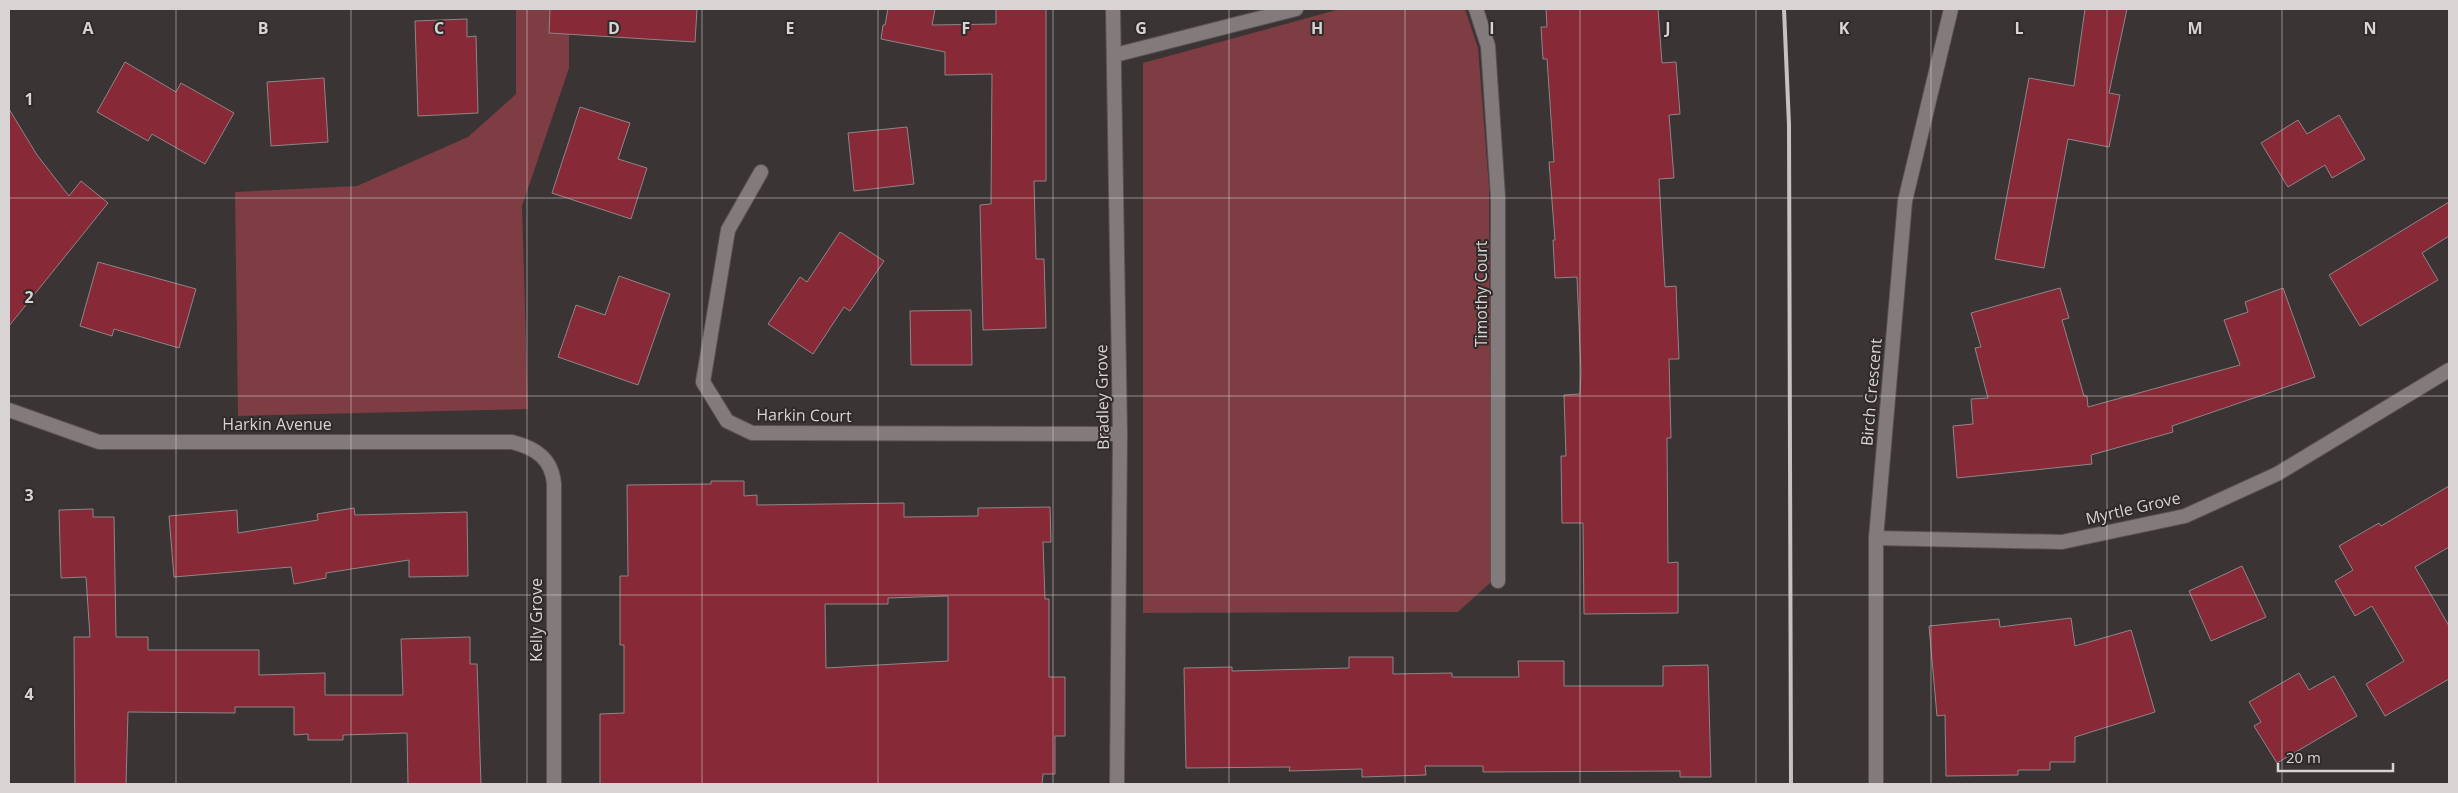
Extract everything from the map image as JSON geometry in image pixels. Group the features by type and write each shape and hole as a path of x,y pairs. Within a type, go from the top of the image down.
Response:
{"street":[{"name":"Bradley Grove","path":"1113,9 1120,434 1117,784"},
{"path":"1115,55 1296,9"},
{"name":"Timothy Court","path":"1476,9 1488,46 1498,197 1498,581"},
{"name":"Birch Crescent","path":"1876,784 1876,538 1905,201 1951,9"},
{"name":"Harkin Court","path":"761,172 728,230 703,382 727,421 752,433 1120,434"},
{"name":"Myrtle Grove","path":"1876,538 2062,542 2185,516 2278,474 2449,370"},
{"name":"Harkin Avenue","path":"9,410 99,442 512,442 530,446 546,459"},
{"name":"Kelly Grove","path":"546,459 553,472 554,484 554,784"}],"shaded area":[{"path":"516,9 569,9 569,68 522,206 528,409 238,416 235,192 357,186 468,137 516,94"},
{"path":"1340,9 1465,9 1478,48 1489,187 1491,582 1458,612 1143,613 1143,63"}],"building":[{"path":"550,9 697,9 695,42 549,33"},
{"path":"888,9 935,9 932,25 996,24 996,9 1046,9 1046,181 1034,181 1036,259 1044,259 1046,328 983,330 980,205 991,204 992,74 945,75 945,52 881,39"},
{"path":"1546,9 1658,9 1662,63 1676,62 1680,114 1669,115 1674,178 1659,179 1665,287 1676,286 1679,359 1669,359 1671,438 1667,438 1668,563 1678,562 1678,613 1584,614 1583,523 1562,523 1561,456 1566,456 1564,395 1580,394 1581,372 1577,277 1555,278 1553,240 1555,240 1549,162 1554,162 1547,59 1543,59 1541,27 1547,27"},
{"path":"2085,9 2127,9 2109,93 2120,95 2109,147 2068,139 2044,268 1995,259 2029,78 2074,86"},
{"path":"467,19 467,37 476,36 478,113 418,116 415,21"},
{"path":"125,62 176,92 181,83 234,113 205,164 152,134 148,141 97,112"},
{"path":"324,78 328,142 271,146 267,82"},
{"path":"580,107 630,123 618,159 647,168 631,219 552,193"},
{"path":"9,109 37,155 69,196 81,181 108,203 9,326"},
{"path":"2339,115 2365,159 2332,178 2325,165 2288,187 2261,143 2298,120 2307,134"},
{"path":"907,127 914,184 854,191 848,133"},
{"path":"2449,202 2449,236 2422,253 2438,280 2360,326 2329,275"},
{"path":"840,232 884,261 850,311 844,307 813,354 768,324 800,277 807,282"},
{"path":"98,262 196,289 179,348 114,329 112,336 80,326"},
{"path":"619,276 670,294 638,385 558,357 576,305 605,315"},
{"path":"2060,288 2069,318 2062,320 2084,396 2087,396 2088,407 2240,365 2224,320 2248,312 2245,302 2283,288 2315,377 2172,426 2173,432 2091,455 2092,464 1957,478 1953,426 1973,424 1971,399 1988,398 1975,348 1981,347 1971,313"},
{"path":"971,310 972,365 911,365 910,311"},
{"path":"711,481 744,481 744,496 757,495 757,505 904,503 904,517 978,516 978,508 1050,507 1051,542 1043,542 1045,599 1049,599 1049,677 1065,677 1065,736 1055,736 1055,774 1043,774 1042,784 600,784 600,714 624,713 624,645 620,645 620,576 628,576 627,485 711,484","holes":["948,596 948,661 826,668 825,604 888,604 888,598"]},
{"path":"2449,486 2449,547 2415,567 2449,626 2449,679 2385,716 2366,684 2404,661 2372,606 2355,616 2335,581 2353,570 2339,546 2379,523 2381,526"},
{"path":"354,508 355,515 467,512 468,576 409,577 409,560 326,573 326,578 294,584 291,567 174,577 169,516 237,510 238,533 318,520 317,514"},
{"path":"93,509 93,517 114,517 116,637 148,637 148,650 259,650 259,675 325,673 325,695 403,695 401,639 470,637 470,664 477,664 481,784 408,784 407,733 343,735 343,740 308,740 308,734 294,735 294,707 235,707 235,713 128,712 126,784 75,784 74,637 90,637 86,577 61,578 59,510"},
{"path":"2242,566 2266,617 2211,641 2189,591"},
{"path":"2071,618 2075,646 2131,630 2155,712 2075,737 2075,762 2050,762 2050,770 2018,770 2018,775 1946,776 1945,715 1937,716 1929,626 1999,619 2000,627"},
{"path":"1349,657 1393,657 1393,674 1452,673 1452,677 1519,677 1518,661 1564,661 1564,686 1663,686 1663,666 1708,665 1711,777 1680,777 1680,771 1483,772 1483,766 1425,766 1426,775 1362,777 1362,769 1289,771 1290,767 1186,768 1184,668 1232,667 1232,671 1349,668"},
{"path":"2299,673 2309,690 2334,676 2357,716 2277,763 2254,726 2261,722 2249,702"}],"railway":[{"path":"1784,9 1789,125 1791,784"}]}
